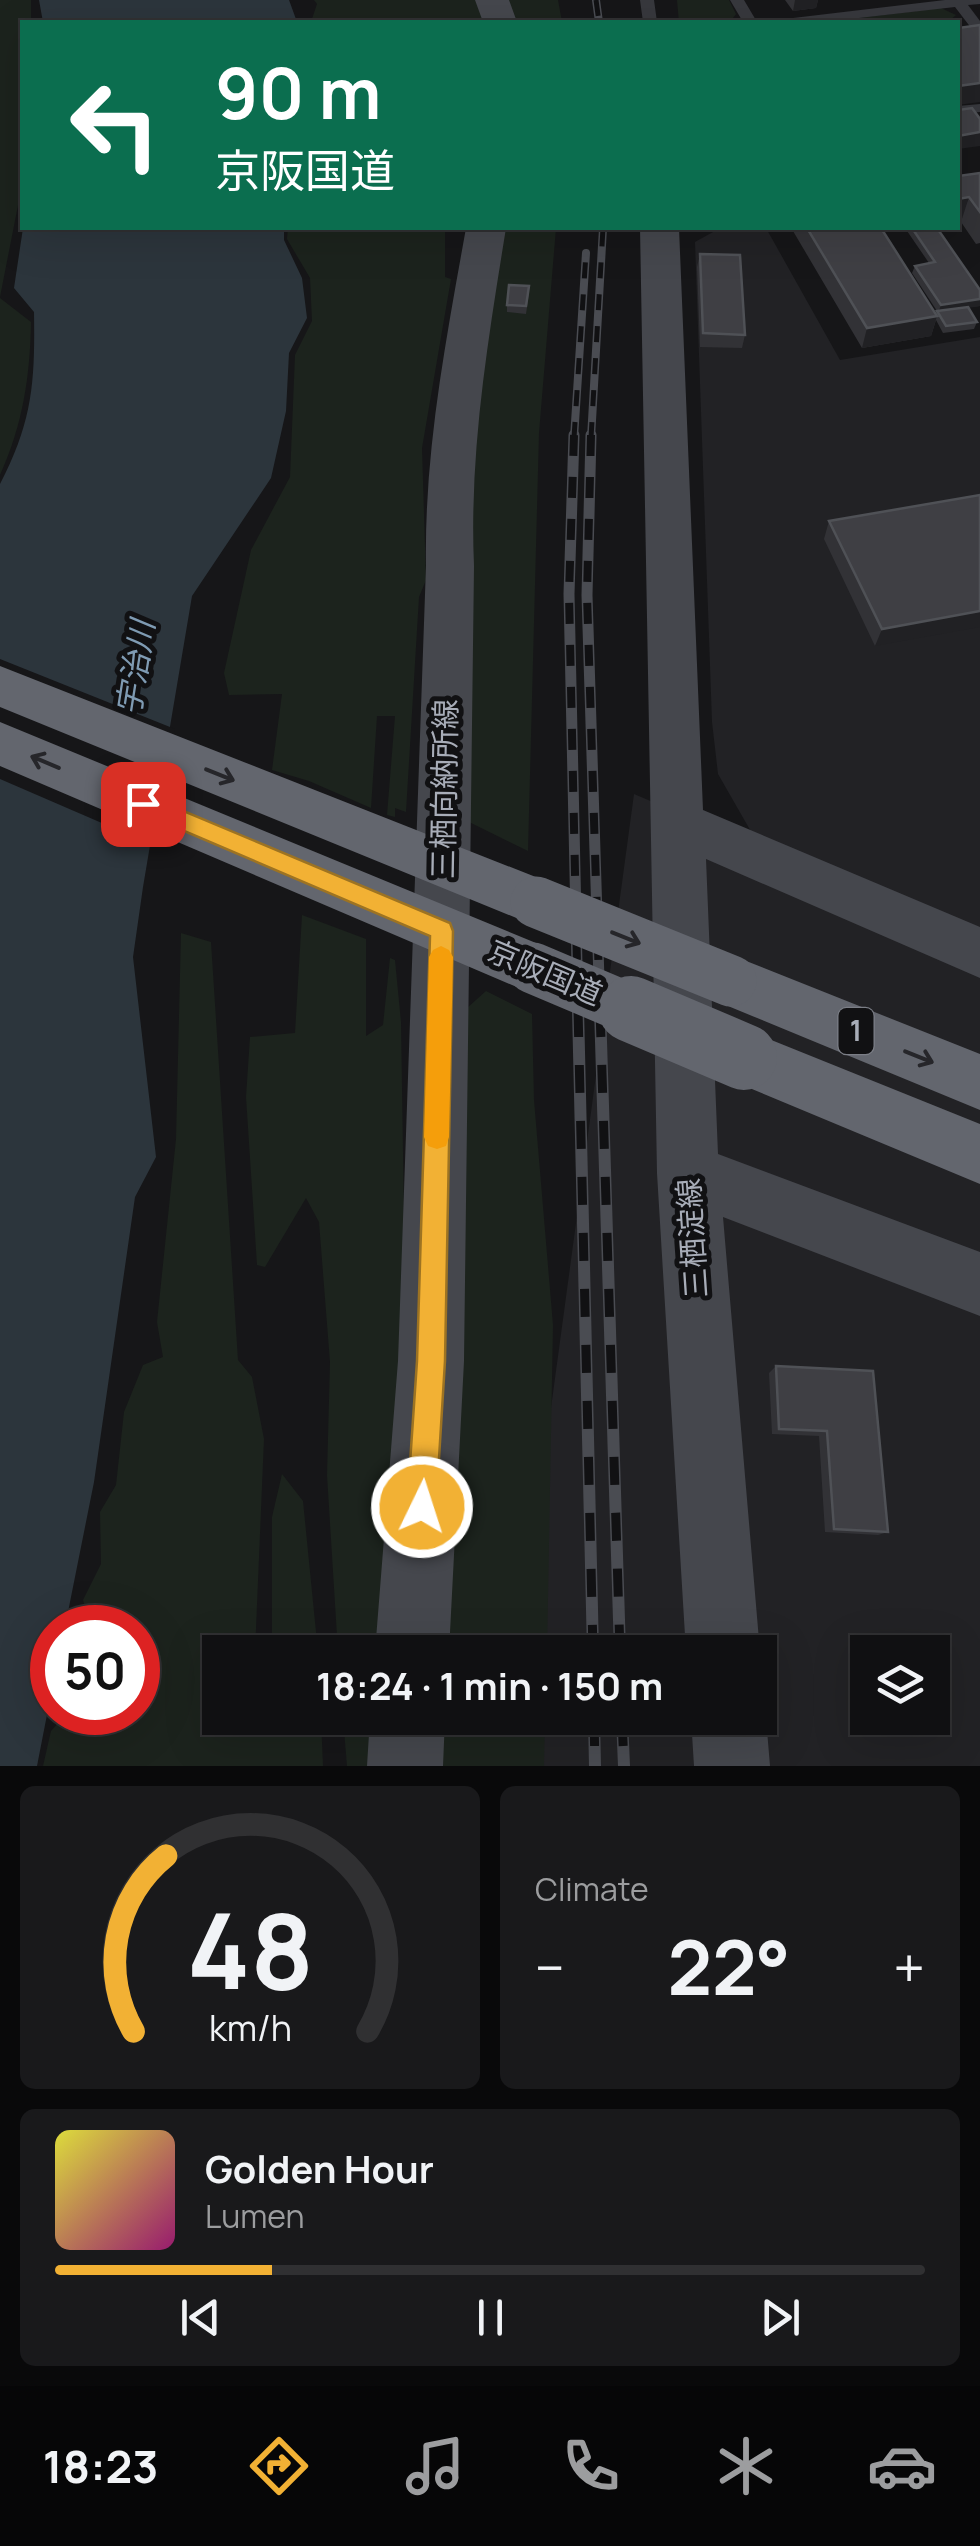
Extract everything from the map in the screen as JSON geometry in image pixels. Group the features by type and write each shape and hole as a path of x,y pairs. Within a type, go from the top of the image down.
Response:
{"highway":[{"name":"京阪国道","path":"0,686 980,1082"},
{"name":"京阪国道","path":"0,743 980,1154"}],"street":[{"name":"三栖向納所線","path":"413,1635 431,1361 417,920 450,566 448,496 464,357 485,230"},
{"name":"三栖淀線","path":"658,230 688,1172 723,1635"},
{"path":"678,824 980,953"},
{"path":"688,1172 980,1284"},
{"path":"405,1766 407,1735"},
{"path":"729,1735 732,1766"}],"lane":[{"path":"958,0 980,30"},
{"path":"809,20 980,0"}],"shaded area":[{"path":"0,0 31,0 31,20 20,20 20,195 0,297"},
{"path":"314,0 479,0 484,20 312,20 317,4"},
{"path":"502,0 558,0 562,20 509,20"},
{"path":"677,0 729,0 736,14 732,20 679,20"},
{"path":"941,8 956,15 950,20 842,20"},
{"path":"288,230 445,230 445,277 451,279 422,448 426,580 419,597 406,812 395,808 395,817 387,815 395,716 377,716 371,808 272,770 282,694 229,695 224,673 251,550 290,477 295,355 312,321 310,278 287,239"},
{"path":"498,230 556,230 539,433 528,851 465,820 465,473"},
{"path":"767,230 840,360 980,337 980,933 757,842 718,774 712,722 695,242 713,232"},
{"path":"0,298 31,322 24,400 0,475"},
{"path":"634,794 980,941 980,1766 503,1766 507,1735 777,1735 777,1635 520,1635"},
{"path":"302,915 366,939 366,1036 383,1025 390,958 395,960 401,1022 407,1413 396,1635 337,1635 327,1475 330,1362 319,1222 306,1198 265,1267 257,1265 246,1097 250,1037 295,1033"},
{"path":"181,933 211,942 238,1360 252,1377 264,1439 256,1635 202,1635 202,1735 322,1735 323,1766 43,1766 50,1735 160,1735 160,1605 84,1605 83,1600 101,1564 100,1512 116,1485 124,1412 143,1365 163,1357 157,1322 176,1139"},
{"path":"486,991 532,1014 534,1100 553,1325 547,1635 432,1635 457,1017"},
{"path":"282,1474 303,1501 316,1635 272,1635 272,1517"},
{"path":"344,1735 391,1735 390,1766 347,1766"},
{"path":"427,1735 545,1735 544,1766 425,1766"}],"water":[{"path":"39,0 289,0 296,20 43,20"},
{"name":"宇治川","path":"23,230 284,230 284,240 302,278 307,318 289,353 286,411 271,478 192,596 133,957 156,1157 135,1197 94,1482 69,1605 30,1605 30,1735 43,1735 37,1766 0,1766 0,484 19,440 30,400 34,312 14,288"}],"pier":[{"path":"0,659 175,729 155,846 0,779"}],"building":[{"path":"980,25 980,83 960,86 960,28"},
{"path":"972,108 980,119 980,132 960,136 960,110"},
{"path":"980,173 980,212 969,197 960,199 960,176"},
{"path":"808,230 882,230 937,316 867,328"},
{"path":"913,230 938,230 980,290 980,299 941,305 915,266 935,262"},
{"path":"700,254 740,255 745,335 703,333"},
{"path":"509,285 529,286 526,306 507,305"},
{"path":"968,307 977,322 946,326 937,311"},
{"path":"980,495 980,611 882,629 829,521"},
{"path":"776,1366 873,1371 888,1532 834,1529 827,1431 779,1429"}],"railway":[{"path":"596,0 599,20"},
{"path":"591,438 603,230"},
{"path":"574,438 586,253"},
{"path":"574,435 569,594 578,1012"},
{"path":"591,435 587,595 600,1012"},
{"path":"578,1009 593,1635"},
{"path":"600,1009 619,1635"},
{"path":"594,1735 595,1766"},
{"path":"623,1735 624,1766"}],"slow traffic":[{"path":"437,1137 441,957"}],"route":[{"path":"143,804 442,931 431,1361 422,1507"}]}
